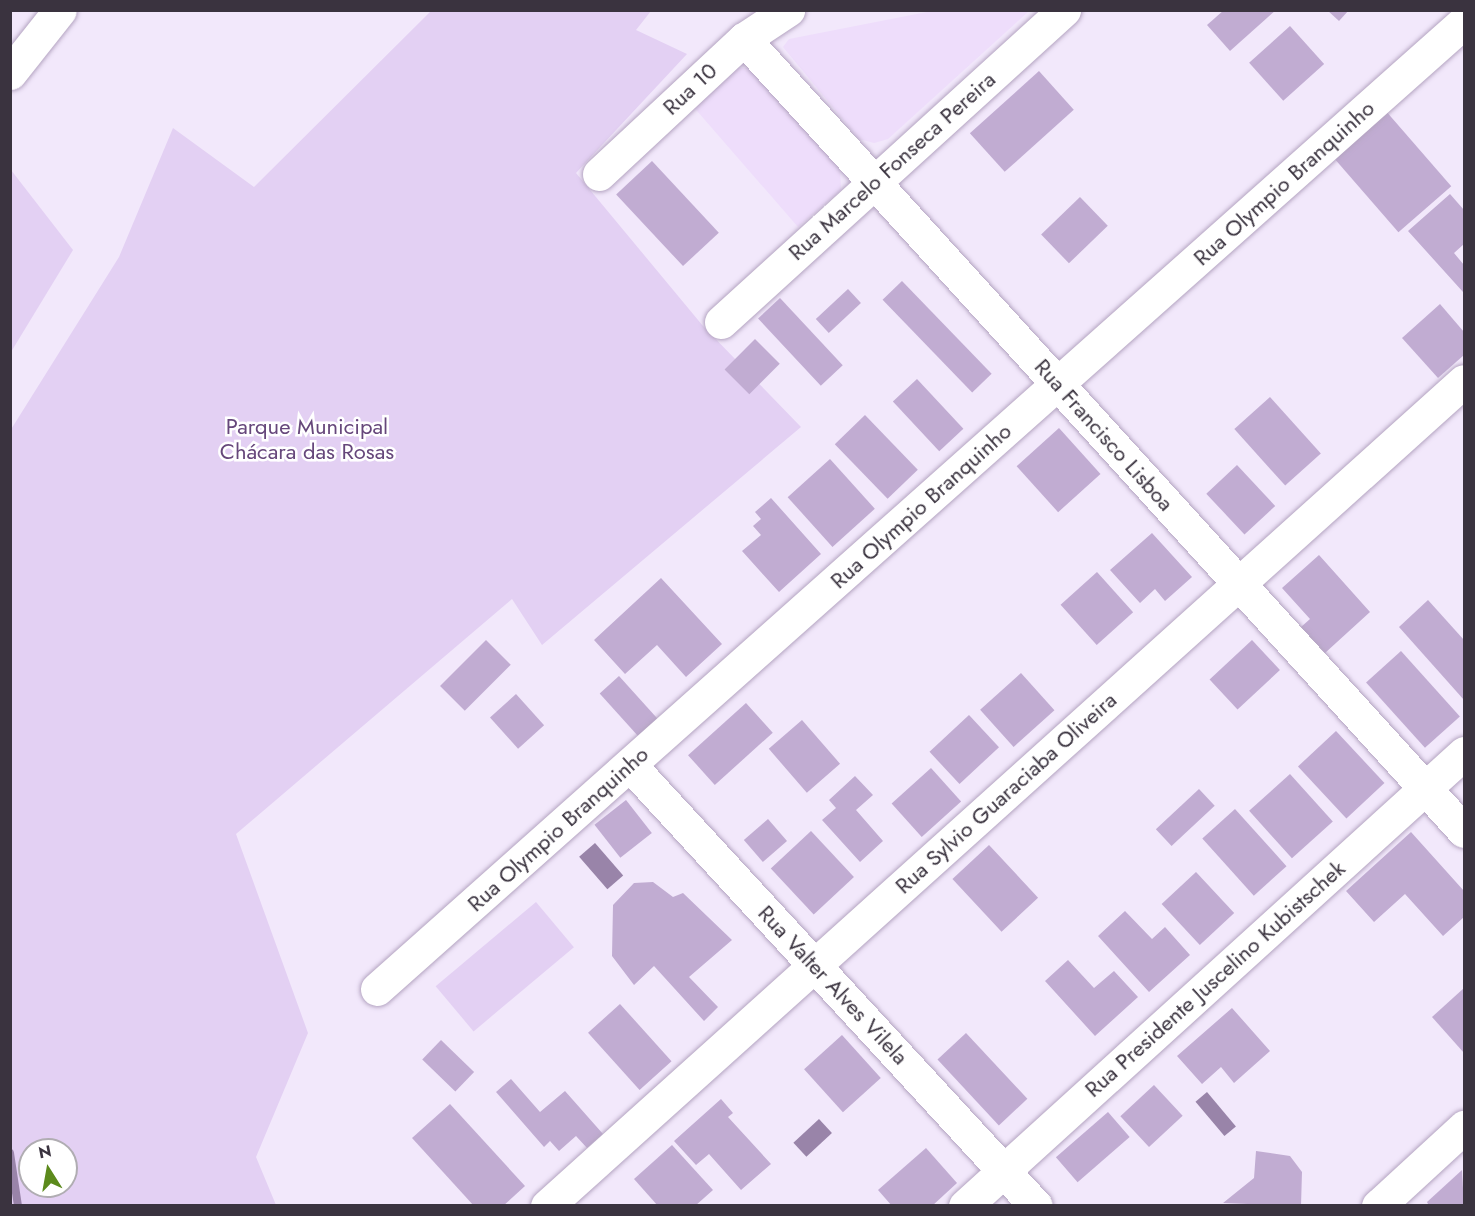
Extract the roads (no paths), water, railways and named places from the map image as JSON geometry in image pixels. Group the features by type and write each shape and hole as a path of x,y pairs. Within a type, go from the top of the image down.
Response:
{"street":[{"path":"10,73 60,10"},
{"name":"Rua 10","path":"599,174 744,39 788,10"},
{"name":"Rua Marcelo Fonseca Pereira","path":"721,322 1064,10"},
{"name":"Rua Olympio Branquinho","path":"377,989 1464,22"},
{"name":"Rua Francisco Lisboa","path":"744,39 1464,831"},
{"name":"Rua Sylvio Guaraciaba Oliveira","path":"547,1206 1464,381"},
{"name":"Rua Presidente Juscelino Kubistschek","path":"965,1206 1464,753"},
{"name":"Rua Valter Alves Vilela","path":"630,765 1036,1206"},
{"path":"1378,1206 1464,1127"}],"waterway":[{"path":"10,1153 18,1206"}],"park label":[{"name":"Parque Municipal Chácara das Rosas","path":"307,438"}]}
